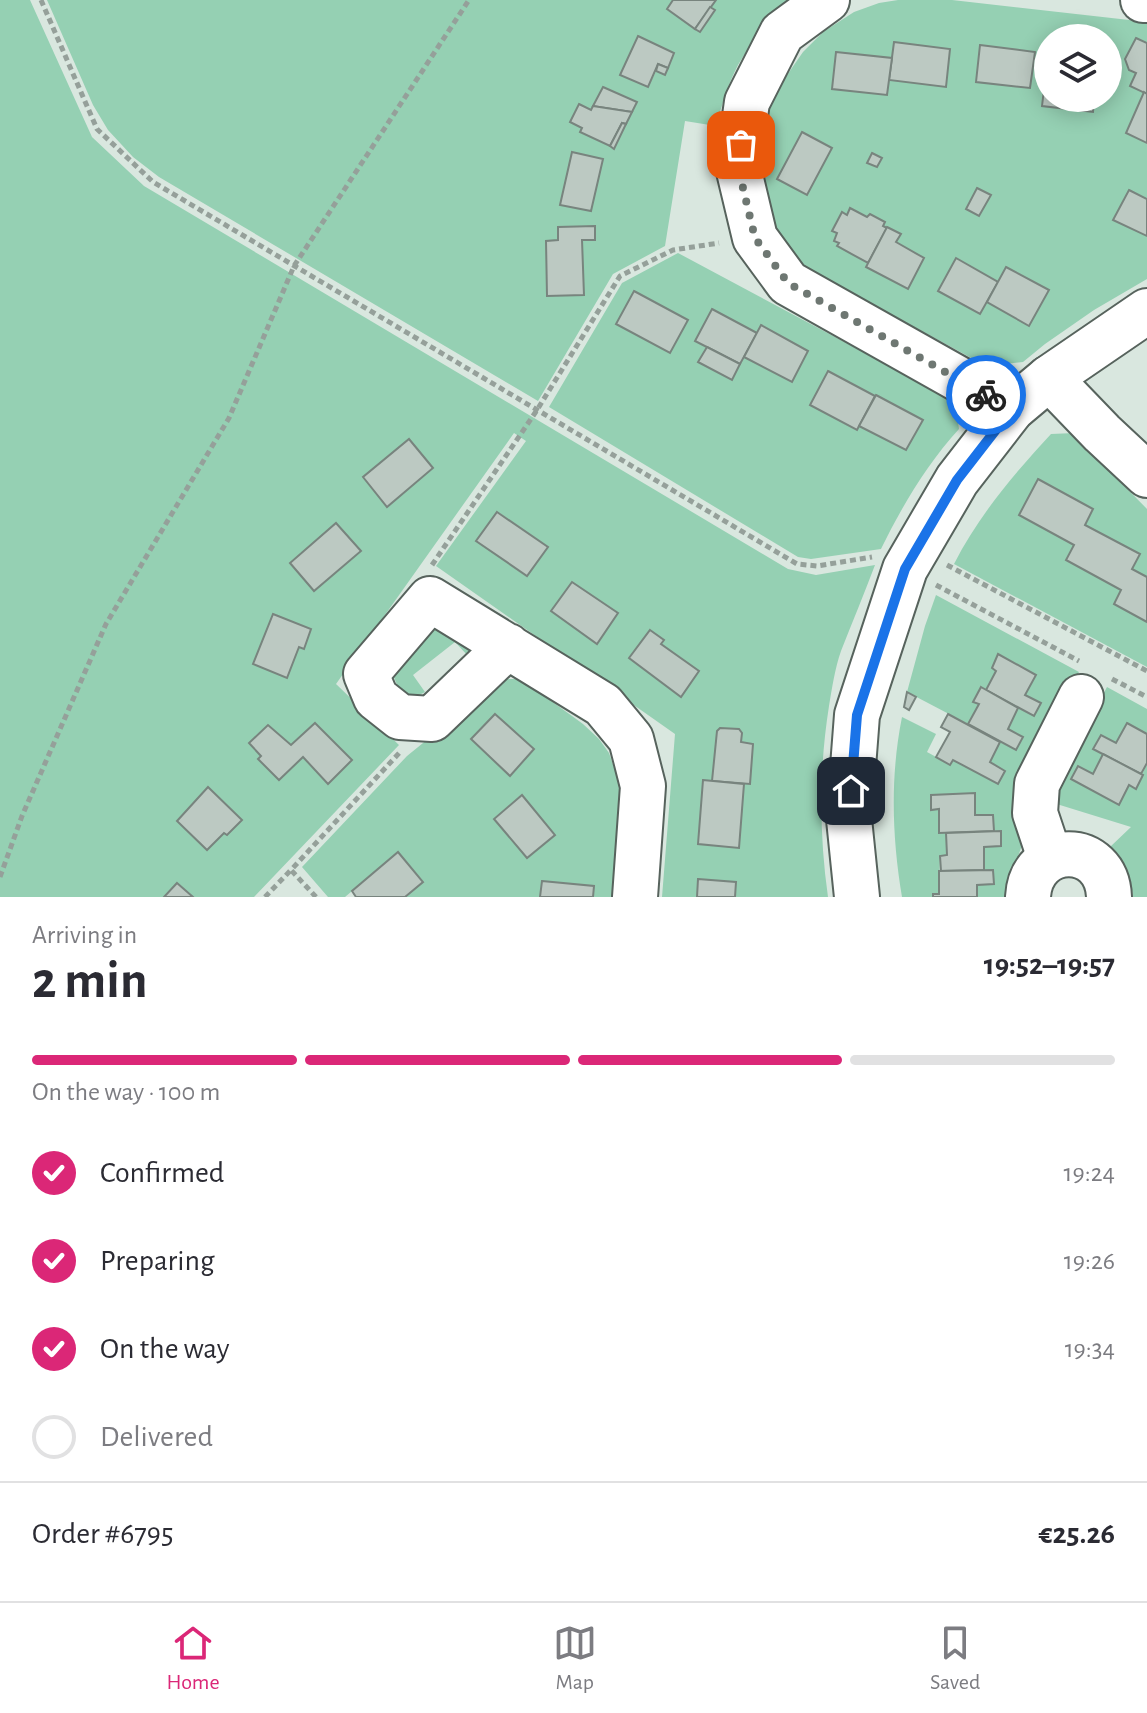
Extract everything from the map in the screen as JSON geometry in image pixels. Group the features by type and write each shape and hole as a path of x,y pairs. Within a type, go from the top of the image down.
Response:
{"street":[{"path":"827,0 782,33 747,102 738,167 755,238 788,283 1012,409"},
{"path":"857,897 849,819 857,715 905,569 957,480 1012,409 1049,378 1147,311"},
{"path":"1049,378 1147,475"},
{"path":"508,646 432,719 400,717 376,698 366,674 430,599 508,646 603,705 631,739 643,786 635,897"},
{"path":"1050,858 1035,813 1037,784 1092,680"},
{"path":"1028,897 1029,882 1035,871 1050,858 1068,854 1081,856 1103,873 1109,897"}],"path":[{"path":"41,0 97,129 153,182 797,564 817,566 878,557"},
{"path":"0,877 22,816 106,624 229,418 294,266 469,0"},
{"path":"430,599 431,567 537,410 620,276 673,250 755,238"},
{"path":"947,565 1147,671"},
{"path":"927,581 1092,680 1147,697"},
{"path":"265,897 432,719"},
{"path":"291,870 316,897"}],"green space":[{"path":"0,0 30,0 92,137 144,186 788,569 816,575 875,565 841,651 829,706 821,801 828,897 735,897 736,882 699,879 697,897 662,897 675,734 436,566 526,441 514,433 336,684 399,745 254,897 193,897 177,883 164,897 0,897","holes":["409,439 433,468 387,506 363,477","498,512 547,546 526,576 477,541","336,524 360,551 314,591 290,564","572,582 618,613 597,644 551,611","273,614 311,629 304,648 299,647 287,678 254,664","650,630 664,640 661,644 699,672 681,697 630,658","315,723 351,760 328,784 303,757 279,780 258,758 281,736 291,745","720,728 739,729 741,742 753,744 750,784 744,784 738,848 698,844 703,781 712,781 717,731","209,788 242,820 227,835 224,833 207,850"]},
{"path":"47,0 673,0 667,9 699,32 715,11 710,7 716,0 791,0 743,56 728,87 716,126 685,121 665,246 613,274 538,401 159,177 133,157 108,130 93,105","holes":["638,36 674,53 665,74 656,71 648,87","603,87 636,102 614,148 581,133 582,128 570,122 579,104 591,110","572,153 591,211 560,204","558,227 595,227 595,240 582,240 584,295 547,295 546,241 558,240"]},
{"path":"898,0 952,0 1147,22 1147,43 1136,38 1126,59 1129,70 1136,73 1130,86 1144,92 1126,132 1147,143 1147,199 1129,190 1113,220 1147,236 1147,279 1094,310 1023,362 986,366 804,267 774,235 757,180 767,114 785,78 803,52 823,32 854,12","holes":["894,42 945,86 889,80 887,95 833,89 836,52 892,58","980,45 1034,52 1030,88 976,82","832,148 807,195 778,179","851,208 885,222 883,226 901,234 896,242 923,258 908,289 867,267 868,263 838,246 839,243 834,240 837,233 832,230 842,212 847,215","956,259 998,282 1007,267 1048,290 1029,325 987,302 980,314 939,291"]},
{"path":"678,253 955,401 959,429 916,486 881,549 811,559 798,557 549,407 622,283","holes":["634,292 688,320 670,353 616,324","713,309 757,333 761,325 808,351 792,382 744,357 732,379 699,362 707,347 696,340","828,371 922,421 907,449 859,426 856,430 810,405"]},
{"path":"1075,433 1147,509 1147,577 1132,569 1139,554 1085,525 1093,509 1038,479 1074,545 1067,560 1121,590 1114,604 1147,622 1147,667 954,564 998,496 1051,434"},
{"path":"936,595 1079,672 1033,759 1022,845 1008,897 977,897 977,885 994,884 993,870 984,870 984,847 994,831 993,815 975,815 974,793 932,795 939,809 939,833 946,833 947,855 940,856 939,894 933,894 933,897 902,897 894,807 902,717 936,734 927,752 949,764 953,760 990,762 1000,742 1016,750 1023,738 1008,729 1018,708 1034,716 1041,703 1025,695 1036,675 999,654 992,667 996,671 986,690 980,688 973,701 979,704 968,724 907,692"},
{"path":"428,620 472,645 469,657 455,642 413,675 425,692 407,695 396,683 392,670"},
{"path":"502,679 521,679 583,724 609,753 621,787 616,897 593,897 593,886 542,881 540,897 405,897 423,881 398,852 345,897 328,897 302,867 407,756","holes":["495,714 534,749 472,740","521,795 555,835 527,858 494,819"]},
{"path":"1107,687 1147,709 1147,734 1127,723 1116,743 1101,735 1093,749 1103,754 1093,774 1078,766 1071,779 1119,805 1129,785 1136,789 1147,763 1147,897 1133,897 1126,870 1110,847 1131,827 1047,801"}],"building":[{"path":"673,0 716,0 695,29 667,9"},
{"path":"710,7 715,10 700,32 695,29"},
{"path":"638,36 674,53 668,68 658,64 648,87 620,75"},
{"path":"1136,38 1147,43 1147,94 1130,86 1136,73 1129,70 1125,59"},
{"path":"894,42 950,49 946,87 889,80"},
{"path":"980,45 1034,52 1030,88 976,82"},
{"path":"836,52 892,58 887,95 832,89"},
{"path":"658,64 668,68 665,75 656,71"},
{"path":"603,87 637,102 632,112 593,106"},
{"path":"1144,92 1147,94 1147,143 1126,133"},
{"path":"579,104 591,110 593,106 632,112 626,124 622,123 610,146 580,132 582,128 570,122"},
{"path":"622,123 626,124 614,149 610,146"},
{"path":"802,132 832,148 807,195 777,179"},
{"path":"572,152 603,159 591,211 560,205"},
{"path":"872,153 882,158 877,167 867,163"},
{"path":"977,188 991,195 979,216 966,209"},
{"path":"1129,190 1147,199 1147,236 1113,220"},
{"path":"850,208 885,222 883,226 887,228 868,263 837,246 839,243 834,241 837,233 832,231 842,212 847,215"},
{"path":"595,226 595,240 582,240 584,295 547,296 546,241 558,240 558,227"},
{"path":"887,227 901,234 896,242 924,258 908,289 866,267"},
{"path":"956,258 998,282 980,314 938,291"},
{"path":"1006,267 1049,290 1029,326 987,302"},
{"path":"634,291 688,320 670,353 616,324"},
{"path":"712,309 757,333 740,364 695,341"},
{"path":"761,325 808,351 792,382 744,357"},
{"path":"707,347 740,364 732,380 698,362"},
{"path":"828,371 875,396 857,430 810,405"},
{"path":"876,395 923,420 906,450 859,426"},
{"path":"409,439 433,468 387,507 363,477"},
{"path":"1038,479 1093,509 1085,525 1140,554 1132,569 1147,577 1147,622 1114,604 1121,590 1066,560 1074,545 1019,515"},
{"path":"497,512 548,547 527,576 476,541"},
{"path":"336,523 361,551 314,591 290,563"},
{"path":"572,582 618,613 597,644 551,611"},
{"path":"273,614 311,629 304,649 299,647 287,678 253,664"},
{"path":"650,630 664,640 661,644 699,671 681,697 629,658"},
{"path":"998,654 1036,675 1025,695 1041,703 1034,716 986,690 996,671 992,668"},
{"path":"981,687 1018,708 1008,729 1023,737 1016,750 968,724 979,704 973,702"},
{"path":"907,692 916,697 909,710 904,707"},
{"path":"495,714 534,749 510,776 471,739"},
{"path":"948,714 1000,742 990,762 1005,771 998,784 953,760 950,765 936,757 950,732 941,727"},
{"path":"315,723 352,760 328,784 303,757 279,780 258,759 261,756 249,743 268,725 291,745"},
{"path":"1127,723 1147,734 1147,763 1141,774 1093,749 1101,735 1116,743"},
{"path":"720,728 739,729 741,742 753,744 750,784 712,781 717,731"},
{"path":"1103,754 1143,775 1136,789 1129,785 1119,805 1071,779 1078,766 1093,774"},
{"path":"703,780 744,784 739,848 698,844"},
{"path":"208,787 242,820 207,850 177,821"},
{"path":"975,793 975,815 993,815 994,831 939,833 939,809 931,810 931,795"},
{"path":"522,795 555,835 527,858 494,819"},
{"path":"1001,831 1001,846 984,847 984,870 941,871 940,856 947,855 946,833"},
{"path":"398,852 423,882 405,897 356,897 352,891"},
{"path":"993,870 994,884 977,885 977,897 933,897 933,894 939,894 939,871"},
{"path":"698,879 736,882 735,897 697,897"},
{"path":"542,881 594,886 593,897 540,897"},
{"path":"177,883 193,897 164,897"}],"way so far":[{"path":"741,145 738,167 755,238 788,283 986,395"}],"route":[{"path":"851,791 857,715 905,569 957,480 1012,409 986,395"}]}
